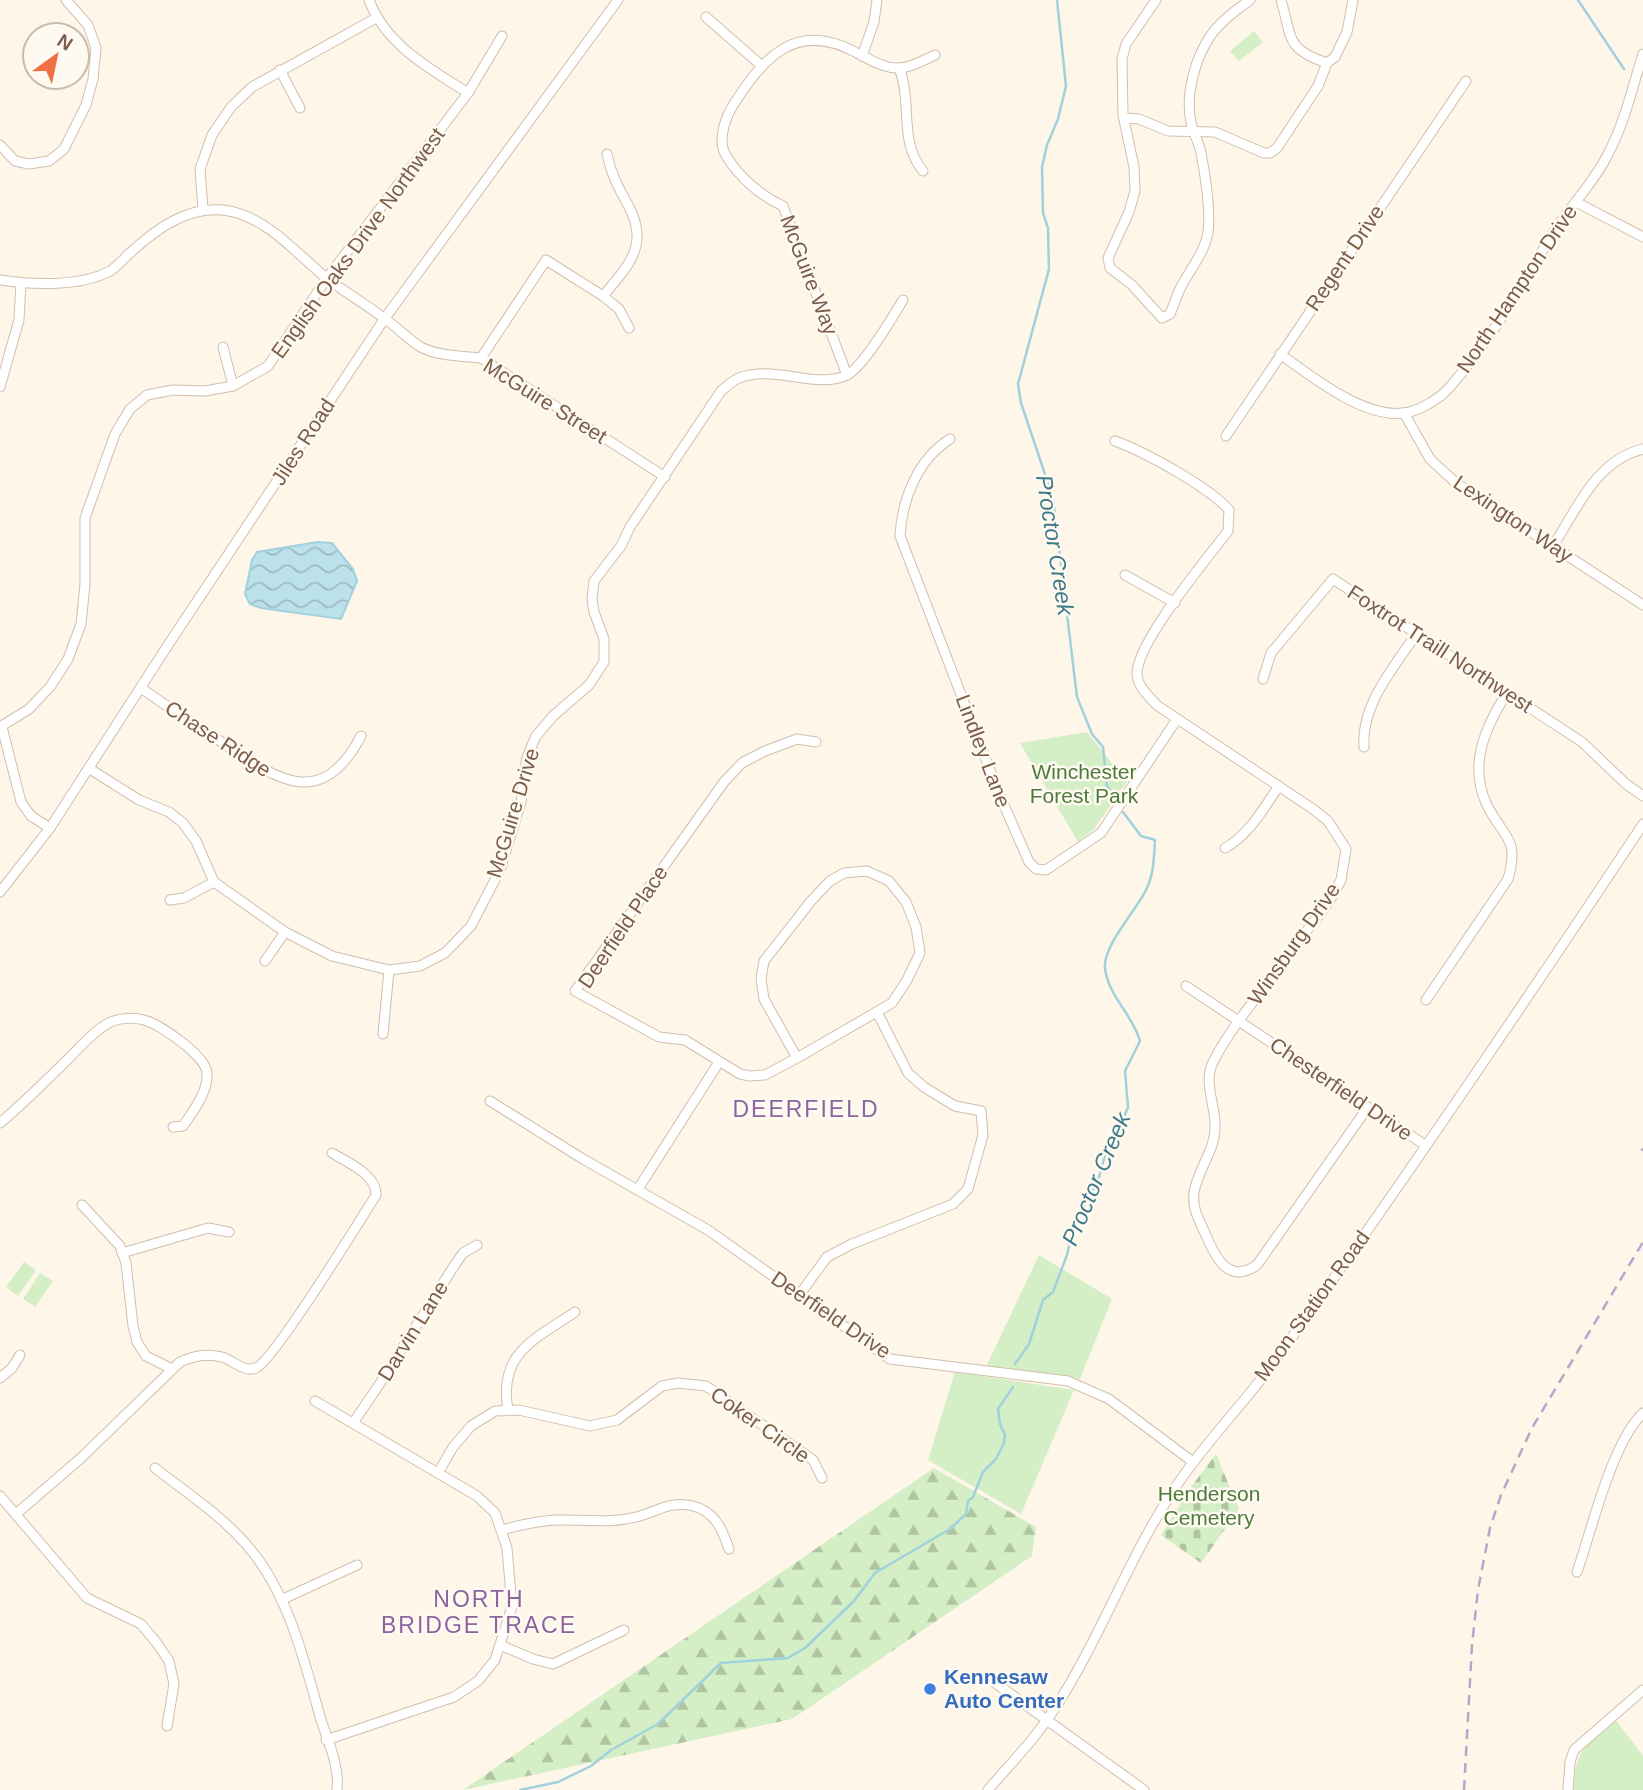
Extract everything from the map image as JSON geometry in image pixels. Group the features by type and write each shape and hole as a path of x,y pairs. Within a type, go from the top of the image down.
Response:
{"street":[{"path":"0,145 15,162 29,164 49,161 64,149 86,105 93,79 96,48 88,25 66,0"},
{"path":"369,0 376,18 399,45 468,93"},
{"name":"Jiles Road","path":"0,892 50,828 90,769 385,318 618,0"},
{"path":"862,56 874,22 877,0"},
{"path":"1156,0 1126,44 1122,60 1124,118 1134,167 1135,191 1129,212 1108,258 1110,268 1132,285 1162,318 1170,314 1182,286 1198,261 1208,232 1201,151 1190,122 1191,88 1202,51 1220,24 1250,0"},
{"path":"1281,0 1288,31 1296,46 1308,57 1326,63"},
{"path":"1124,118 1139,119 1168,131 1216,132 1264,153 1270,153 1277,148 1312,96 1326,63 1335,57 1347,32 1353,0"},
{"path":"706,17 762,66"},
{"path":"0,281 70,281 112,270 155,230 203,209 200,169 212,135 232,107 252,87 376,18"},
{"name":"English Oaks Drive Northwest","path":"1,727 29,709 50,687 68,659 81,624 85,584 85,518 115,434 130,409 147,395 173,390 205,391 233,386 268,366 327,278 468,93 502,36"},
{"name":"McGuire Way","path":"847,374 783,206 771,201 734,169 723,151 722,135 727,116 773,53 809,39 824,40 870,61 899,68"},
{"name":"North Hampton Drive","path":"1404,413 1427,404 1449,389 1530,274 1555,230 1607,156 1628,106 1643,54"},
{"path":"923,171 913,159 905,83 899,68 914,65 935,55"},
{"path":"280,70 300,108"},
{"name":"Regent Drive","path":"1226,436 1466,81"},
{"path":"603,296 626,269 639,236 629,206 610,172 607,154"},
{"path":"1576,202 1643,237"},
{"name":"McGuire Street","path":"203,209 227,210 248,216 420,347 481,358 665,477"},
{"path":"481,358 547,260 619,309 629,328"},
{"path":"0,387 19,320 20,283"},
{"path":"847,374 860,363 903,300"},
{"path":"223,347 233,386"},
{"path":"1280,354 1323,385 1370,408 1404,413"},
{"name":"McGuire Drive","path":"214,882 285,932 332,956 389,970 420,966 445,953 471,926 500,870 521,802 527,757 536,736 589,685 604,662 604,639 592,599 594,581 621,546 721,391 738,378 763,373 818,379 847,374"},
{"name":"Lexington Way","path":"1404,413 1430,459 1456,483 1643,605"},
{"name":"Lindley Lane","path":"950,439 936,448 922,465 908,496 900,536 1000,796 1029,862 1036,869 1046,870 1101,833 1177,719"},
{"name":"Winsburg Drive","path":"1115,441 1132,447 1202,487 1222,501 1229,510 1228,531 1175,603 1140,659 1137,677 1145,693 1158,706 1328,821 1346,849 1340,880 1330,900 1239,1021 1213,1061 1209,1072 1216,1127 1194,1193 1196,1212 1214,1254 1222,1265 1238,1272 1250,1270 1257,1265 1368,1107"},
{"path":"1553,546 1599,476 1620,457 1643,449"},
{"path":"1125,575 1175,603"},
{"name":"Foxtrot Traill Northwest","path":"1263,679 1270,653 1332,579 1590,748 1617,777 1643,796"},
{"path":"1364,747 1366,718 1372,702 1416,634"},
{"name":"Chase Ridge","path":"141,688 262,770 286,781 298,783 323,778 351,755 361,736"},
{"path":"1426,1000 1508,879 1514,859 1508,838 1487,806 1479,780 1479,759 1484,735 1495,711 1507,694"},
{"path":"1,727 21,802 31,816 50,828"},
{"name":"Deerfield Place","path":"797,1058 764,999 761,979 764,961 830,881 844,873 867,871 889,881 906,902 916,927 920,953 892,1003 797,1058 765,1074 740,1074 685,1040 659,1037 575,991 724,782 742,763 797,739 816,742"},
{"path":"90,769 139,800 169,812 183,823 196,841 214,882 184,898 170,900"},
{"path":"1225,848 1246,833 1279,786"},
{"name":"Moon Station Road","path":"988,1790 1047,1721 1081,1663 1148,1532 1193,1462 1275,1360 1643,824"},
{"path":"265,961 285,932"},
{"path":"383,1034 389,970"},
{"name":"Chesterfield Drive","path":"1186,986 1425,1145"},
{"path":"800,1294 827,1257 852,1244 953,1204 968,1189 983,1135 981,1111 955,1106 908,1073 877,1012"},
{"path":"0,1122 108,1022 126,1018 145,1020 174,1037 201,1058 208,1070 207,1085 198,1104 183,1126 173,1127"},
{"path":"638,1189 719,1062"},
{"name":"Deerfield Drive","path":"490,1101 583,1159 708,1230 890,1359 1061,1379 1100,1394 1193,1462"},
{"path":"16,1514 81,1458 180,1362 197,1354 222,1357 248,1369 255,1369 262,1364 283,1337 376,1195 377,1188 373,1181 332,1153"},
{"path":"82,1205 120,1246 126,1264 132,1326 137,1342 146,1356 172,1369"},
{"path":"122,1253 208,1228 229,1232"},
{"name":"Darvin Lane","path":"353,1423 463,1253 477,1245"},
{"path":"438,1473 453,1447 471,1426 495,1411 508,1410 504,1390 512,1362 529,1342 575,1312"},
{"path":"0,1378 12,1368 20,1355"},
{"name":"Coker Circle","path":"508,1410 519,1410 590,1426 617,1420 662,1386 678,1383 706,1386 813,1460 822,1478"},
{"path":"315,1401 477,1496 495,1513 507,1548 512,1607 495,1660 478,1681 454,1698 326,1740"},
{"path":"1577,1572 1617,1452 1626,1432 1643,1413"},
{"path":"155,1468 220,1518 264,1567 281,1600 307,1669 326,1740 334,1759 337,1790"},
{"path":"0,1496 87,1598 141,1624 156,1642 169,1661 174,1684 167,1726"},
{"path":"502,1530 555,1520 608,1522 638,1517 672,1503 695,1506 708,1512 722,1529 729,1549"},
{"path":"281,1600 357,1565"},
{"path":"500,1644 533,1659 554,1664 624,1630"},
{"path":"987,1677 1144,1790"},
{"path":"1568,1790 1570,1762 1574,1750 1643,1690"}],"green space":[{"path":"1254,31 1263,42 1239,61 1230,51"},
{"name":"Winchester Forest Park","path":"1087,732 1127,782 1094,829 1078,842 1020,743"},
{"path":"1039,1255 1112,1299 1080,1379 986,1367"},
{"path":"24,1262 36,1270 18,1296 6,1287"},
{"path":"40,1273 53,1281 35,1307 23,1299"},
{"path":"955,1372 1074,1390 1021,1514 928,1460"},
{"name":"Henderson Cemetery","path":"1216,1454 1239,1509 1201,1563 1161,1535 1191,1487"},
{"path":"934,1468 1036,1527 1032,1556 792,1719 463,1790"},
{"path":"1616,1720 1643,1756 1643,1790 1573,1790 1574,1776 1584,1749"}],"water":[{"path":"318,542 332,543 353,569 357,581 341,619 261,608 250,604 245,594 252,560 257,552"}],"waterway":[{"name":"Proctor Creek","path":"1057,0 1066,86 1042,167 1043,213 1048,228 1049,269 1018,384 1021,403 1053,498 1077,697 1092,734 1103,747 1107,786 1115,799"},
{"path":"1578,0 1624,69"},
{"name":"Proctor Creek","path":"1015,1364 1029,1344 1043,1300 1053,1292 1067,1255 1076,1215 1086,1204 1098,1181 1105,1155 1128,1107 1125,1071 1140,1041 1111,988 1105,968 1109,949 1147,888 1155,840 1141,836 1123,812"},
{"name":"Proctor Creek","path":"520,1790 558,1782 591,1766 611,1750 658,1724 721,1663 788,1658 805,1648 854,1601 875,1573 950,1529 966,1514 968,1501 973,1497 983,1472 996,1459 1004,1443 1005,1435 998,1409 1013,1387"}],"railway":[{"path":"1464,1790 1472,1645 1478,1590 1490,1528 1501,1495 1532,1428 1643,1242"}],"place":[{"name":"Kennesaw Auto Center","path":"930,1689"}],"district":[{"name":"DEERFIELD","path":"806,1109"},
{"name":"NORTH BRIDGE TRACE","path":"479,1612"}]}
